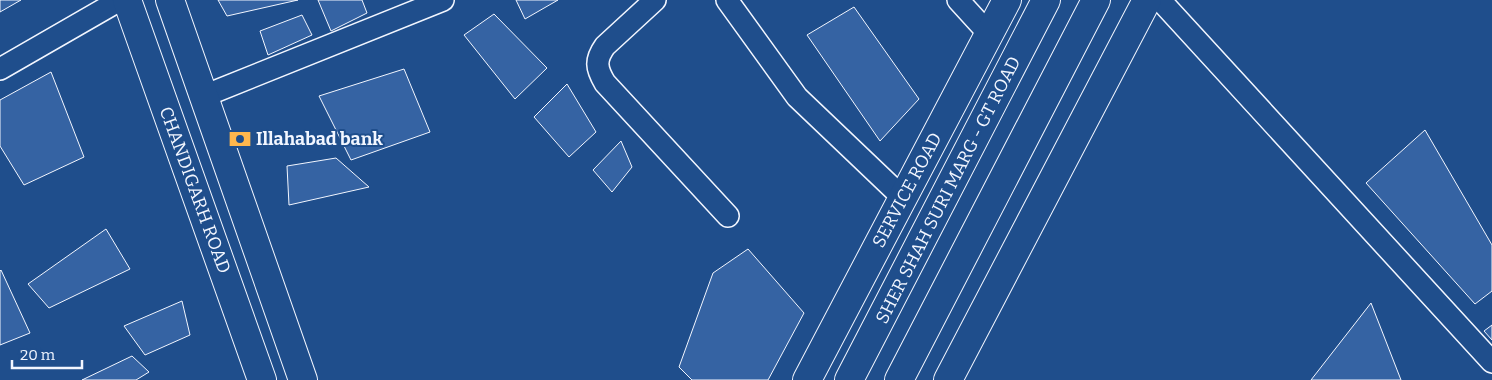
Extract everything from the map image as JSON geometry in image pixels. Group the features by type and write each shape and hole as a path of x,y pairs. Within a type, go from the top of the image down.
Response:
{"main road":[{"name":"CHANDIGARH ROAD","path":"127,0 258,378"},
{"path":"170,0 303,380"},
{"name":"SERVICE ROAD","path":"808,380 1007,0"},
{"name":"SHER SHAH SURI MARG - GT ROAD","path":"849,380 1046,0"},
{"path":"899,380 1096,0"},
{"path":"948,380 1147,0"}],"street":[{"path":"0,68 120,0"},
{"path":"204,96 443,0"},
{"path":"655,0 605,46 599,55 596,67 605,83 728,216"},
{"path":"727,0 797,97 903,198"},
{"path":"958,0 989,34"},
{"path":"1160,0 1492,362"}],"building":[{"path":"0,0 21,0 0,12"},
{"path":"218,0 298,0 227,16"},
{"path":"318,0 362,0 367,13 331,31"},
{"path":"516,0 558,0 525,19"},
{"path":"854,7 919,99 880,141 807,35"},
{"path":"494,14 547,68 515,99 464,35"},
{"path":"302,15 312,35 268,55 260,31"},
{"path":"404,69 430,132 351,160 319,96"},
{"path":"51,72 84,157 24,185 0,146 0,100"},
{"path":"567,84 596,132 569,157 534,117"},
{"path":"1425,130 1492,245 1492,291 1475,304 1366,183"},
{"path":"621,141 632,167 612,192 593,170"},
{"path":"336,158 369,187 289,205 287,166"},
{"path":"106,229 130,269 49,308 28,284"},
{"path":"748,249 804,313 768,380 692,380 679,367 713,273"},
{"path":"0,271 30,333 0,345"},
{"path":"182,301 190,335 145,355 124,326"},
{"path":"1371,303 1401,380 1311,380"},
{"path":"1492,325 1492,340 1484,331"},
{"path":"132,356 149,372 136,380 82,380"}],"place":[{"name":"Illahabad bank","path":"240,139"}]}
